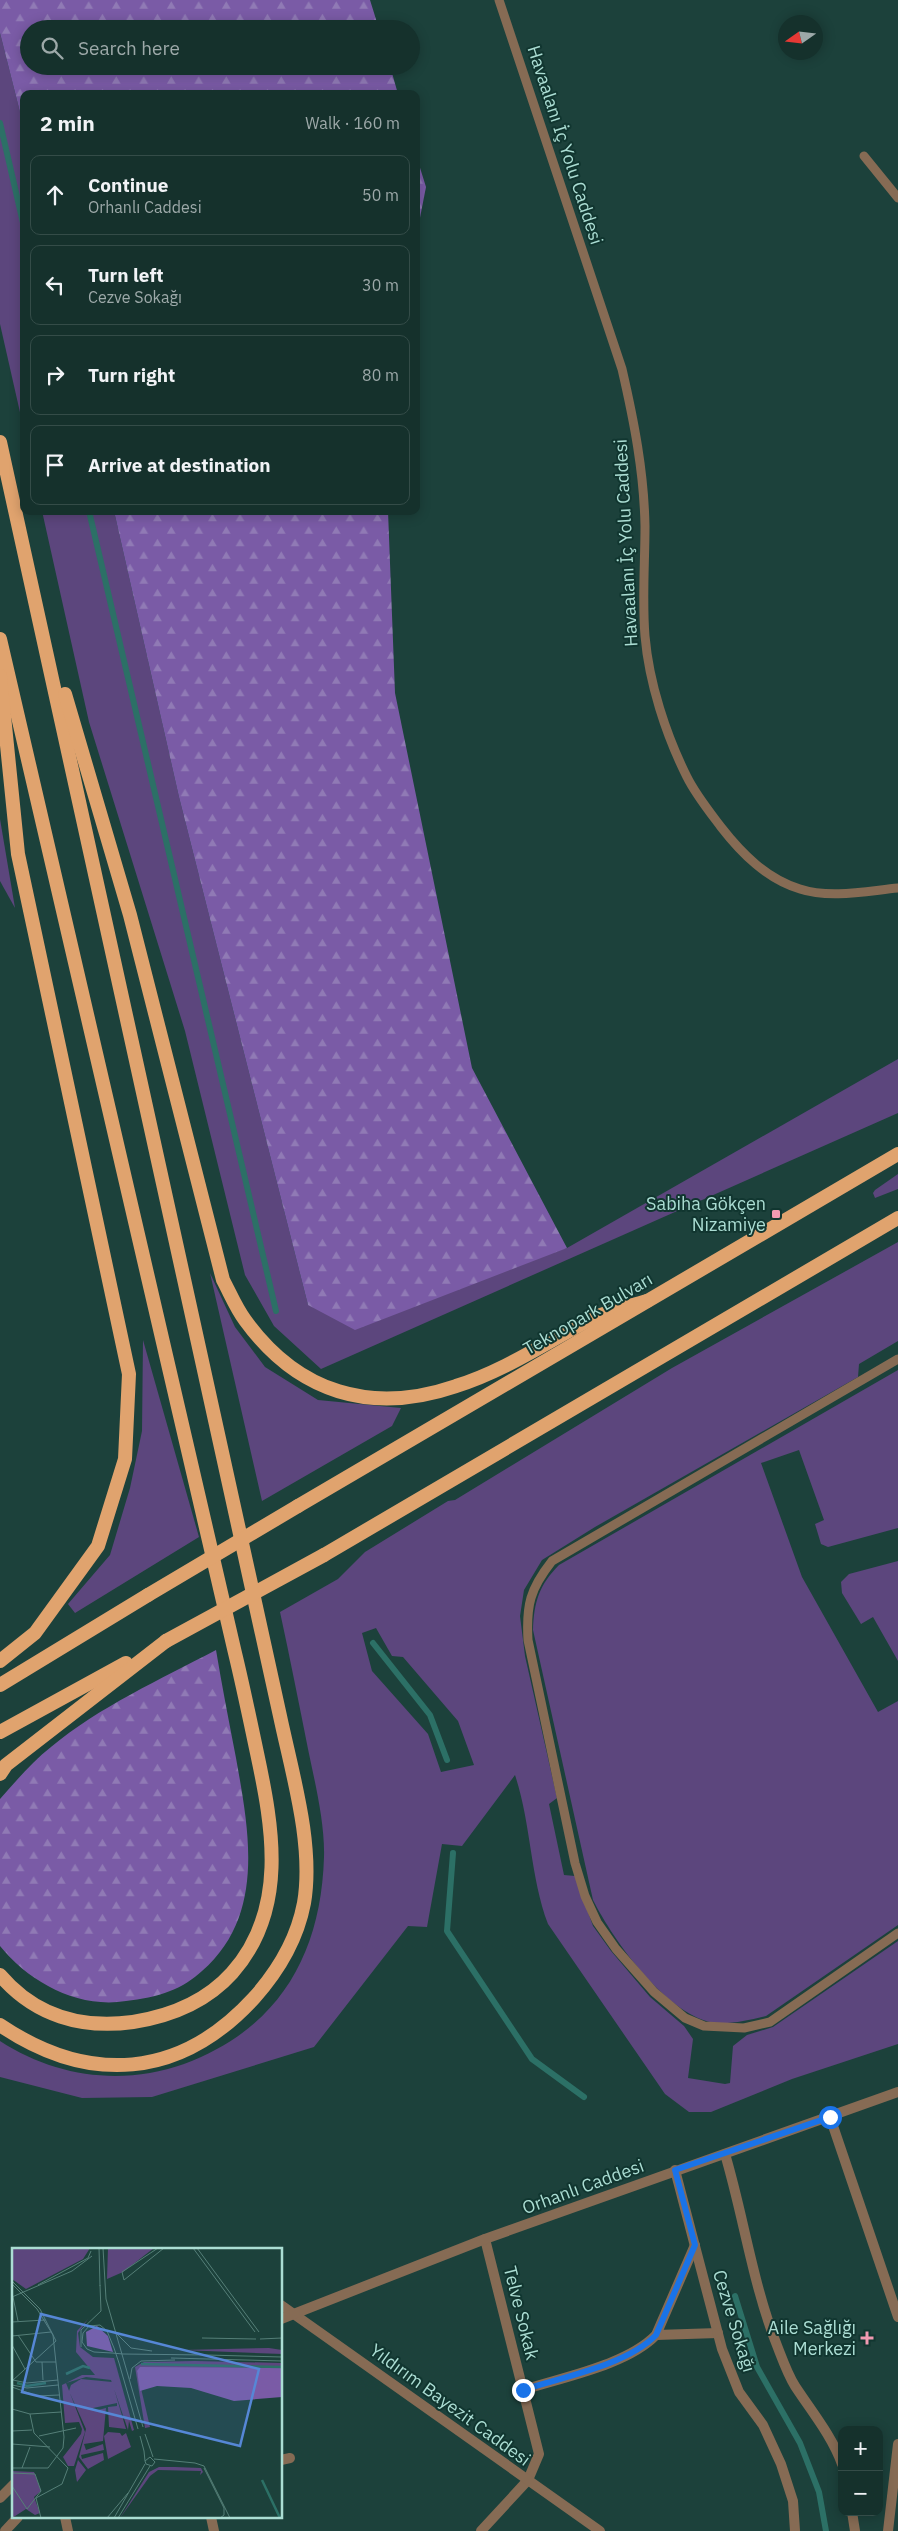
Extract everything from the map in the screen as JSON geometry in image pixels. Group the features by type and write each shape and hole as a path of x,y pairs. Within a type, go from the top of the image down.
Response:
{"highway":[{"path":"0,442 280,1716 298,1802 305,1868 304,1900 299,1926 279,1966 243,2010 218,2031 185,2051 163,2060 143,2064 95,2065 70,2059 39,2047 0,2025"},
{"path":"31,579 130,915 223,1280 244,1319 266,1347 290,1368 315,1383 336,1392 380,1398 408,1396 436,1392 458,1386 516,1360 591,1319 647,1301"},
{"path":"0,639 235,1653 263,1783 272,1847 269,1900 254,1942 243,1961 227,1978 207,1996 188,2007 137,2021 91,2024 66,2019 44,2010 22,1996 0,1975"},
{"path":"0,676 18,854 129,1374 125,1459 98,1546 35,1633 0,1661"},
{"name":"Teknopark Bulvarı","path":"0,1685 298,1506 898,1154"},
{"path":"0,1732 324,1554 898,1218"},
{"path":"0,1774 14,1760 166,1641"}],"street":[{"name":"Orhanlı Caddesi","path":"282,2319 485,2239 898,2092"},
{"path":"830,2117 898,2317"},
{"name":"Cezve Sokağı","path":"725,2154 756,2279 778,2347 794,2384 838,2452"},
{"name":"Cezve Sokağı","path":"675,2170 718,2333 739,2392 763,2426 781,2464 793,2501 795,2531"},
{"name":"Telve Sokak","path":"481,2531 528,2480 539,2454 485,2239"},
{"path":"523,2390 596,2367 632,2353 648,2343 656,2335 695,2245"},
{"name":"Yıldırım Bayezit Caddesi","path":"282,2306 600,2531"},
{"path":"656,2335 718,2333"},
{"path":"888,2531 898,2444"},
{"path":"0,2498 12,2486"},
{"path":"852,2516 854,2531"},
{"path":"5,2531 17,2518"},
{"path":"65,2518 68,2531"},
{"path":"211,2518 214,2531"}],"lane":[{"name":"Havaalanı İç Yolu Caddesi","path":"499,0 624,378 634,421 640,463 645,526 643,598 645,638 662,713 688,778 706,807 744,854 778,880 801,890 822,893 898,888"},
{"path":"864,156 898,198"},
{"path":"898,1360 552,1561 538,1578 531,1594 527,1614 528,1640 576,1863 585,1896 597,1922 616,1949 654,1992 685,2018 704,2026 744,2028 770,2022 898,1933"}],"shaded area":[{"path":"0,33 20,112 20,412 0,324"},
{"path":"43,515 115,515 179,797 308,1305 567,1248 898,1059 898,1113 321,1369 274,1326 245,1275 185,1031 89,722"},
{"path":"0,819 15,908 0,881"},
{"path":"898,1174 898,1189 875,1198 873,1193 875,1190"},
{"path":"898,1242 898,1341 859,1364 858,1377 595,1527 542,1560 524,1590 520,1616 525,1656 557,1798 549,1804 564,1875 575,1876 593,1926 611,1951 650,1997 684,2026 693,2039 688,2078 725,2084 730,2083 733,2046 747,2035 773,2027 898,1941 898,2044 792,2079 711,2112 689,2112 665,2094 548,1924 542,1906 515,1775 462,1846 442,1844 427,1927 408,1926 314,2047 152,2097 82,2098 0,2077 0,2041 43,2063 66,2070 113,2076 137,2075 161,2071 184,2064 217,2049 245,2031 269,2009 288,1985 303,1957 314,1926 321,1893 324,1857 319,1803 280,1612 338,1579 365,1552 448,1501 455,1500 672,1368","holes":["376,1628 392,1656 403,1657 458,1721 474,1765 441,1772 428,1734 372,1671 362,1633"]},
{"path":"210,1273 235,1327 265,1367 318,1400 401,1408 392,1426 262,1501"},
{"path":"143,1340 199,1537 75,1613 68,1604 110,1555 130,1488 142,1431"},
{"path":"898,1370 898,1528 828,1547 821,1544 815,1524 824,1520 799,1450 761,1463 802,1577 878,1712 898,1701 898,1925 766,2016 723,2023 699,2018 680,2008 644,1975 614,1936 593,1900 533,1630 536,1602 542,1587 559,1565"},
{"path":"898,1561 898,1661 873,1617 861,1624 842,1593 841,1582 849,1574"}],"green space":[{"path":"0,0 370,0 376,20 20,20 20,75 393,75 397,90 20,90 20,112 0,33"},
{"path":"420,168 426,187 420,218"},
{"path":"115,515 388,515 395,693 472,1068 567,1248 355,1330 308,1305 179,797"},
{"path":"216,1650 241,1786 248,1843 248,1871 244,1898 236,1924 222,1949 202,1971 183,1985 165,1993 143,1999 108,2002 90,2001 56,1990 25,1971 0,1946 0,1799 37,1759 89,1719 131,1694"}],"waterway":[{"path":"0,123 20,210"},
{"path":"90,515 276,1311"},
{"path":"373,1643 430,1715 447,1760"},
{"path":"453,1853 447,1931 532,2059 584,2097"},
{"path":"735,2296 757,2367 800,2443 819,2492 826,2531"}],"place":[{"name":"Sabiha Gökçen Nizamiye","path":"776,1214"},
{"name":"Aile Sağlığı Merkezi","path":"867,2338"}],"route":[{"path":"523,2390 596,2367 632,2353 648,2343 656,2335 695,2245 675,2170 830,2117"}]}
